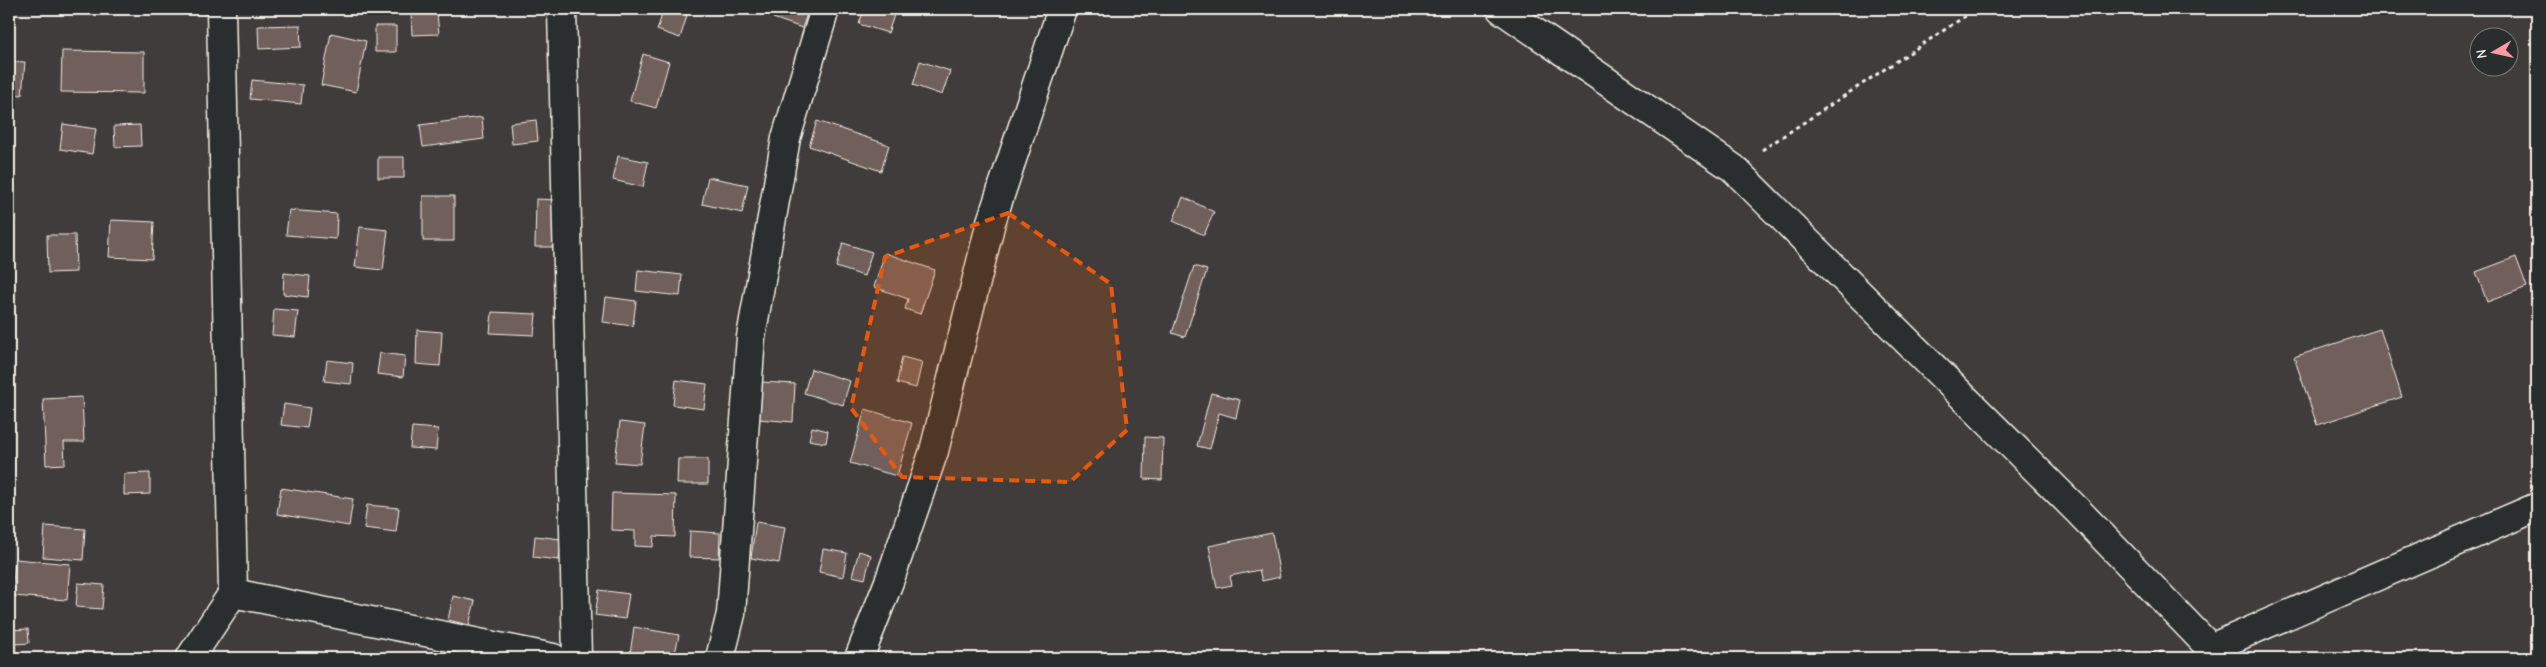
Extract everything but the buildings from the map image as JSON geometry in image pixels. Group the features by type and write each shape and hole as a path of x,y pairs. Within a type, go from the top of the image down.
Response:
{"street":[{"path":"190,658 233,593 221,9"},
{"path":"562,9 577,658"},
{"path":"720,658 731,614 751,337 786,138 825,9"},
{"path":"859,658 890,578 934,450 991,222 1062,9"},
{"path":"1500,9 1733,168 2078,511 2216,653 2537,507"},
{"path":"233,593 553,658"}],"path":[{"path":"1733,168 1976,9"},
{"path":"2079,658 2216,653"}],"highlighted area":[{"path":"1008,213 1111,284 1127,430 1070,482 902,477 851,408 885,257"}]}
